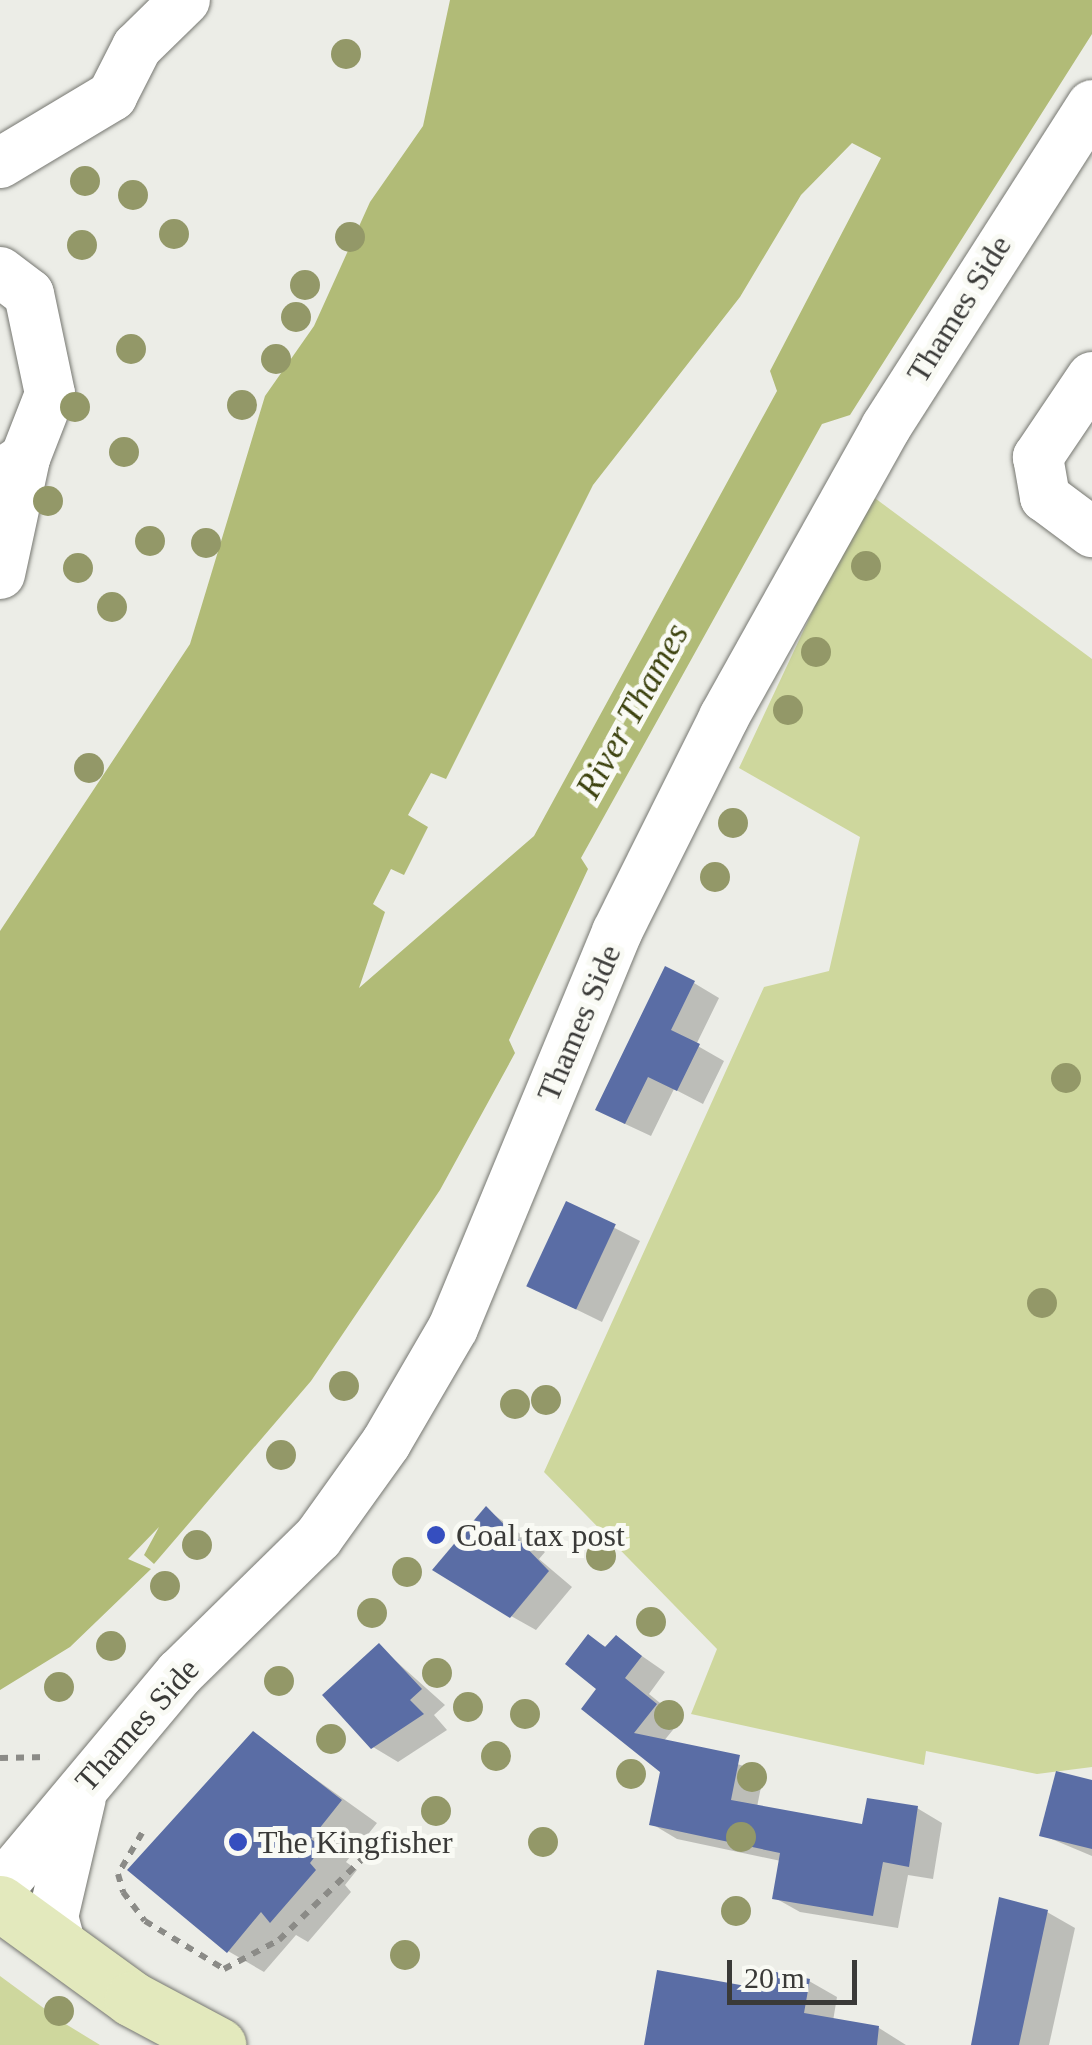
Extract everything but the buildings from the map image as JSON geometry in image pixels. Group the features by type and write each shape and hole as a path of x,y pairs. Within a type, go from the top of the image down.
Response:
{"main road":[{"path":"0,1903 62,1950 218,2045"}],"street":[{"path":"0,163 112,96 137,47 185,0"},
{"name":"Thames Side","path":"0,1888 73,1767 318,1538 386,1442 454,1328 617,932 724,716 886,426 1092,105"},
{"path":"0,272 29,294 50,394 12,467 0,574"},
{"path":"1092,377 1038,457 1045,497 1092,532"},
{"path":"62,1950 54,1916 73,1767"}],"path":[{"path":"0,1758 73,1767"},
{"path":"142,1833 118,1874 145,1921 224,1969 280,1940 387,1835"},
{"path":"145,1921 152,1914"}],"shaded area":[{"path":"868,493 1092,659 1092,1767 1037,1774 926,1751 924,1765 691,1714 717,1649 544,1472 764,987 829,971 860,837 739,768"},
{"path":"0,1976 64,2023 100,2045 0,2045"}],"water":[{"name":"River Thames","path":"450,0 1092,0 1092,34 850,415 822,424 581,858 588,869 509,1040 515,1053 440,1190 311,1381 154,1564 144,1555 159,1527 128,1559 151,1569 70,1647 0,1690 0,931 190,644 265,396 314,326 370,202 423,126","holes":["852,143 881,158 770,371 777,391 534,836 359,988 385,912 373,904 391,869 404,875 428,827 408,815 431,773 446,779 593,485 740,297 801,195"]}],"place":[{"name":"Coal tax post","path":"436,1535"},
{"name":"The Kingfisher","path":"238,1842"}]}
